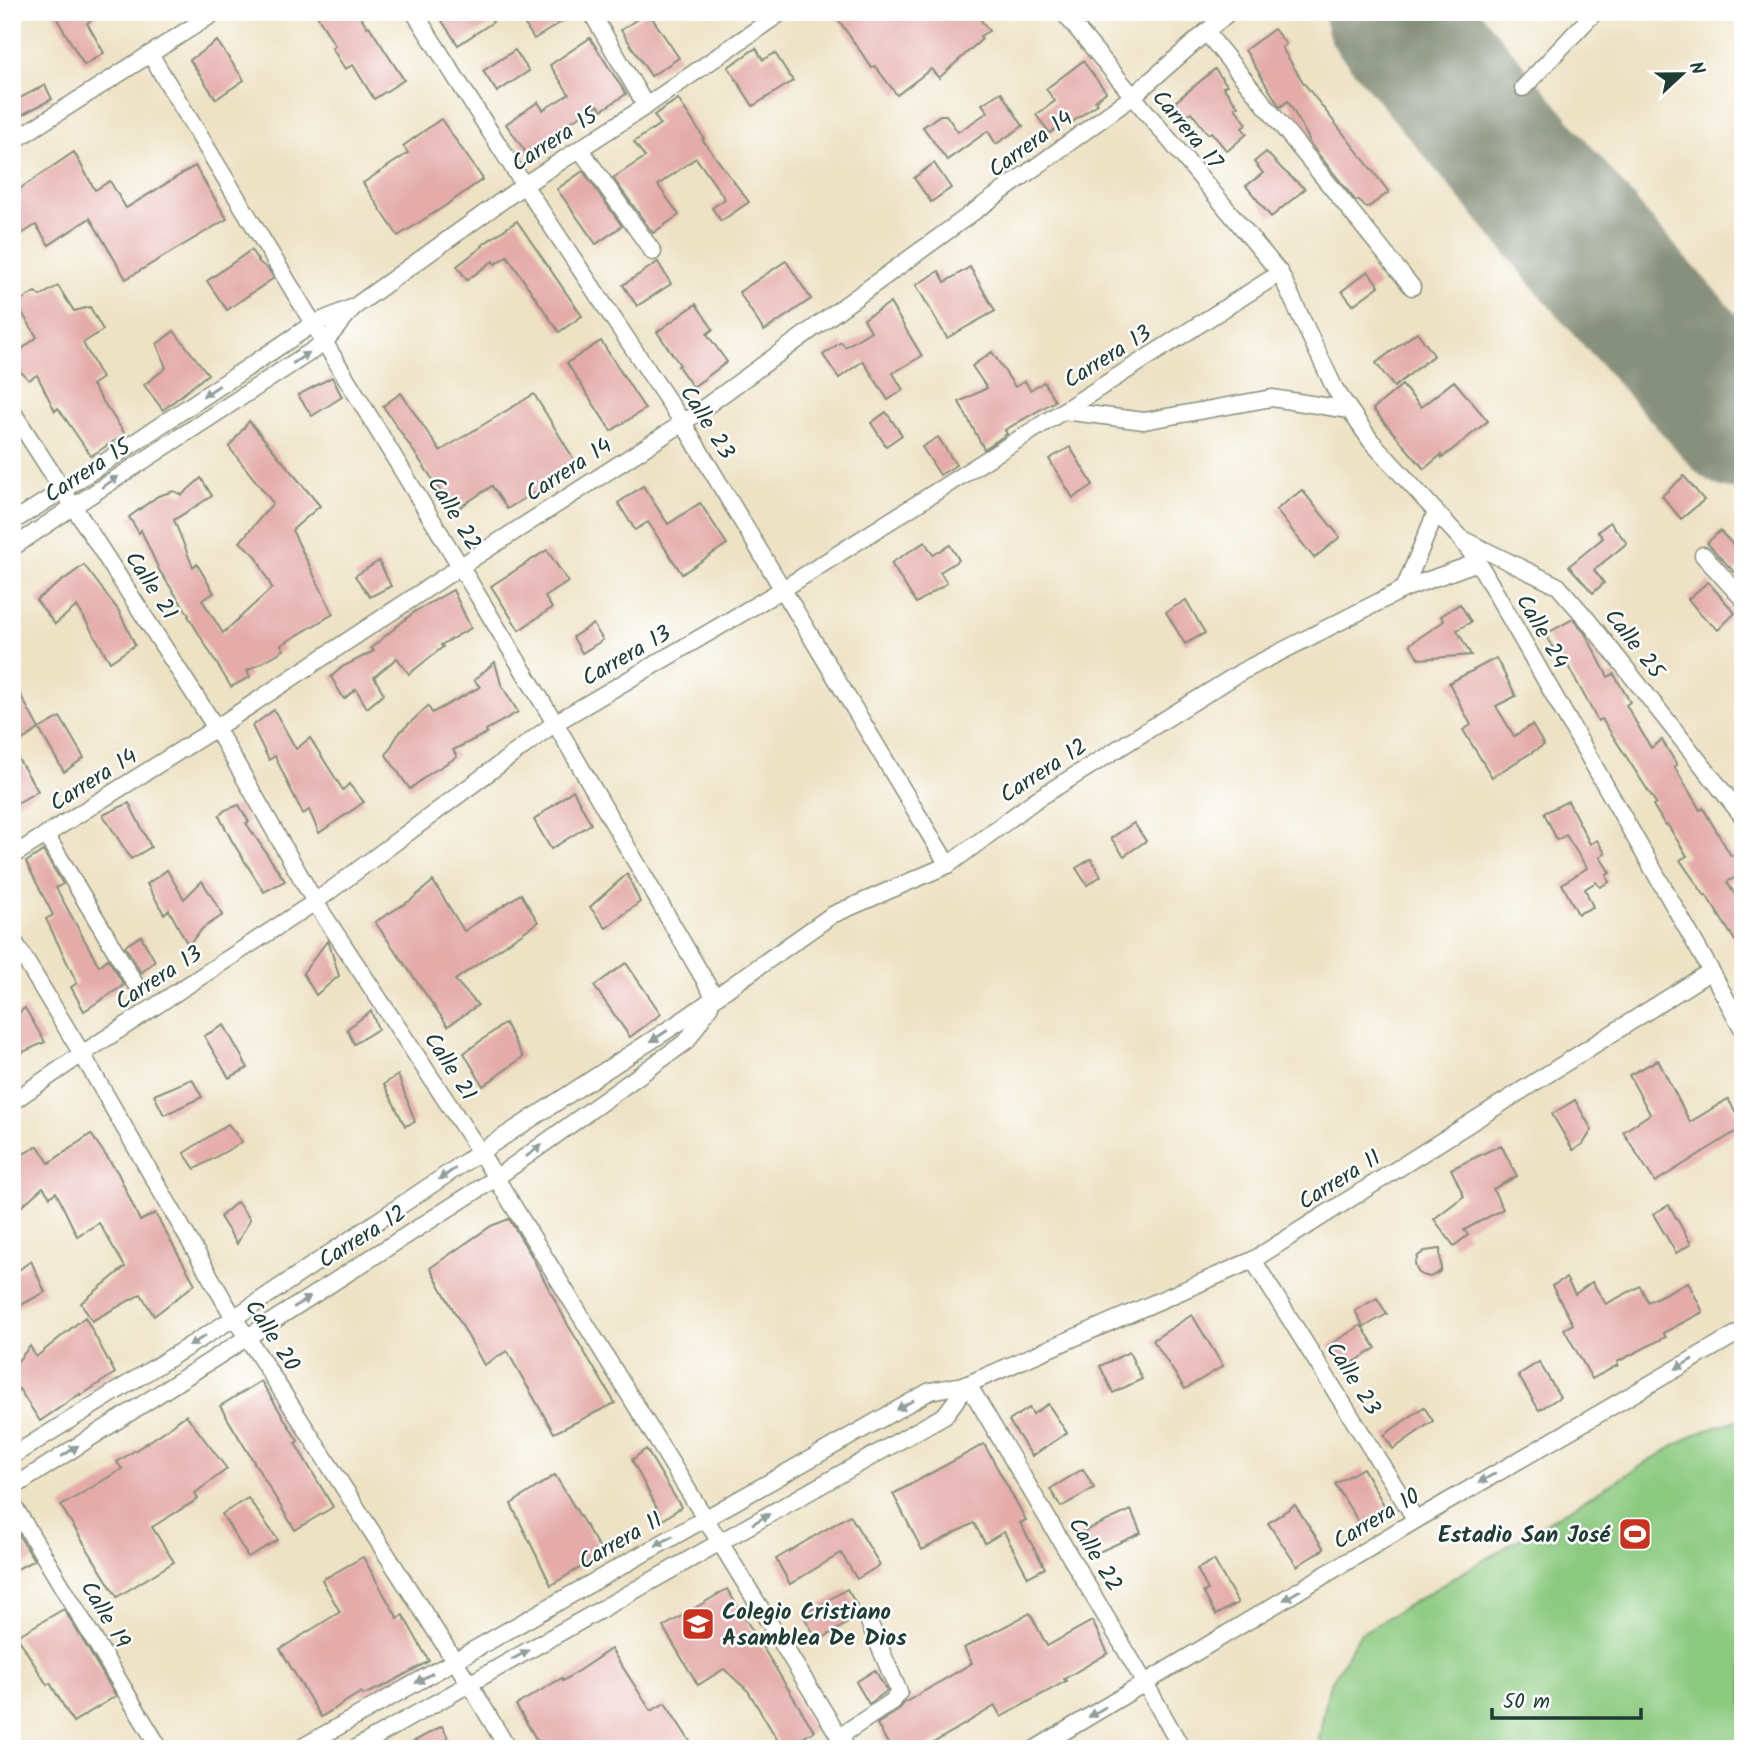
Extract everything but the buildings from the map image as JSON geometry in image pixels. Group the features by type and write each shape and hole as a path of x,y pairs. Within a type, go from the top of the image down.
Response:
{"street":[{"path":"12,142 216,12"},
{"name":"Calle 23","path":"414,12 524,185 683,423 948,865"},
{"path":"591,12 646,106"},
{"name":"Carrera 15","path":"12,522 313,324 354,307 524,185 646,106 782,12"},
{"name":"Carrera 17","path":"1063,12 1280,273"},
{"name":"Carrera 14","path":"12,856 216,728 683,423 1132,97 1229,12"},
{"path":"1523,88 1595,12"},
{"path":"1206,32 1412,287"},
{"name":"Calle 22","path":"150,54 555,723 715,998"},
{"path":"580,149 653,252"},
{"name":"Calle 24","path":"1280,273 1335,389 1349,410 1371,441 1460,538 1478,562 1743,1030"},
{"name":"Carrera 13","path":"12,1102 315,902 555,723 783,589 1280,273"},
{"name":"Carrera 15","path":"12,548 324,343 354,307"},
{"path":"1063,411 1144,421 1272,398 1349,410"},
{"name":"Calle 21","path":"12,411 216,728 315,902 480,1152 843,1743"},
{"path":"1404,589 1436,512"},
{"name":"Calle 25","path":"1460,538 1558,586 1743,817"},
{"path":"1703,555 1743,599"},
{"name":"Carrera 12","path":"12,1456 234,1318 715,998 831,915 948,865 1034,801 1241,671 1404,589 1478,562"},
{"path":"46,835 134,982"},
{"name":"Calle 20","path":"12,938 234,1318 455,1660 508,1749"},
{"name":"Carrera 11","path":"299,1749 930,1391 968,1384 1253,1260 1711,971"},
{"name":"Carrera 12","path":"12,1488 496,1178 687,1041 715,998"},
{"name":"Calle 23","path":"1253,1260 1416,1520"},
{"name":"Carrera 10","path":"1035,1749 1416,1520 1743,1329"},
{"name":"Calle 22","path":"968,1384 1146,1683 1182,1749"},
{"name":"Carrera 11","path":"354,1749 945,1415 968,1384"},
{"name":"Calle 19","path":"12,1503 160,1749"},
{"path":"843,1743 893,1701 899,1692 869,1622"}],"green space":[{"name":"Estadio San José","path":"1743,1418 1743,1749 1317,1749 1329,1686 1360,1634 1693,1435"}],"runway":[{"path":"1392,12 1604,267 1743,423"}],"place":[{"name":"Estadio San José","path":"1635,1534"},
{"name":"Colegio Cristiano Asamblea De Dios","path":"698,1624"}]}
